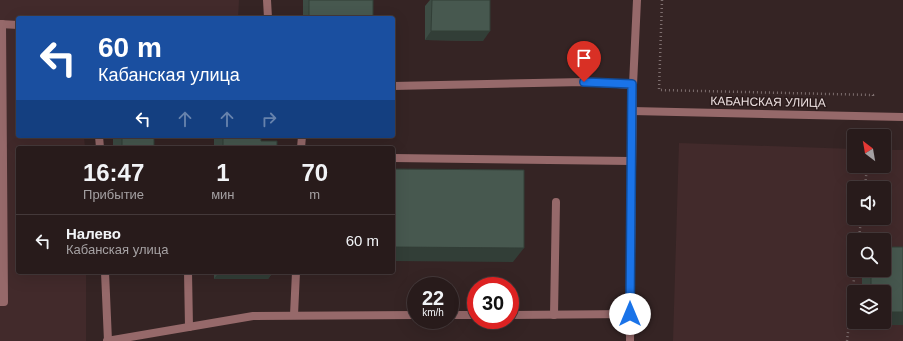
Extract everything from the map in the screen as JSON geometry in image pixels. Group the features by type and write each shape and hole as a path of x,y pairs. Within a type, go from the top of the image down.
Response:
{"street":[{"path":"267,0 268,16"},
{"path":"630,341 632,84 638,0"},
{"path":"0,302 4,302 1,24 16,25"},
{"path":"395,86 584,82 632,84"},
{"name":"КАБАНСКАЯ УЛИЦА","path":"632,111 903,117"},
{"path":"395,158 631,161"},
{"path":"554,315 556,202"},
{"path":"105,274 108,341 253,316 407,315"},
{"path":"188,274 189,327"},
{"path":"294,315 296,274"},
{"path":"519,315 630,314"}],"path":[{"path":"662,0 659,90 873,95 875,116"},
{"path":"847,341 854,277"}],"shaded area":[{"path":"0,0 239,0 238,16 16,16 16,138 84,138 85,146 16,146 16,274 86,274 86,341 0,341"},
{"path":"679,143 847,149 847,173 891,173 891,150 903,150 903,341 673,341"}],"building":[{"path":"309,0 373,0 373,16 309,16"},
{"path":"432,0 490,0 490,31 431,31"},
{"path":"122,138 154,138 154,146 122,146"},
{"path":"223,138 261,138 261,141 277,141 277,146 223,146"},
{"path":"395,169 524,170 524,248 395,247"},
{"path":"891,247 903,247 903,312 891,312 891,285 871,285 871,277 891,277"}],"route":[{"path":"584,82 632,84 630,314"}]}
